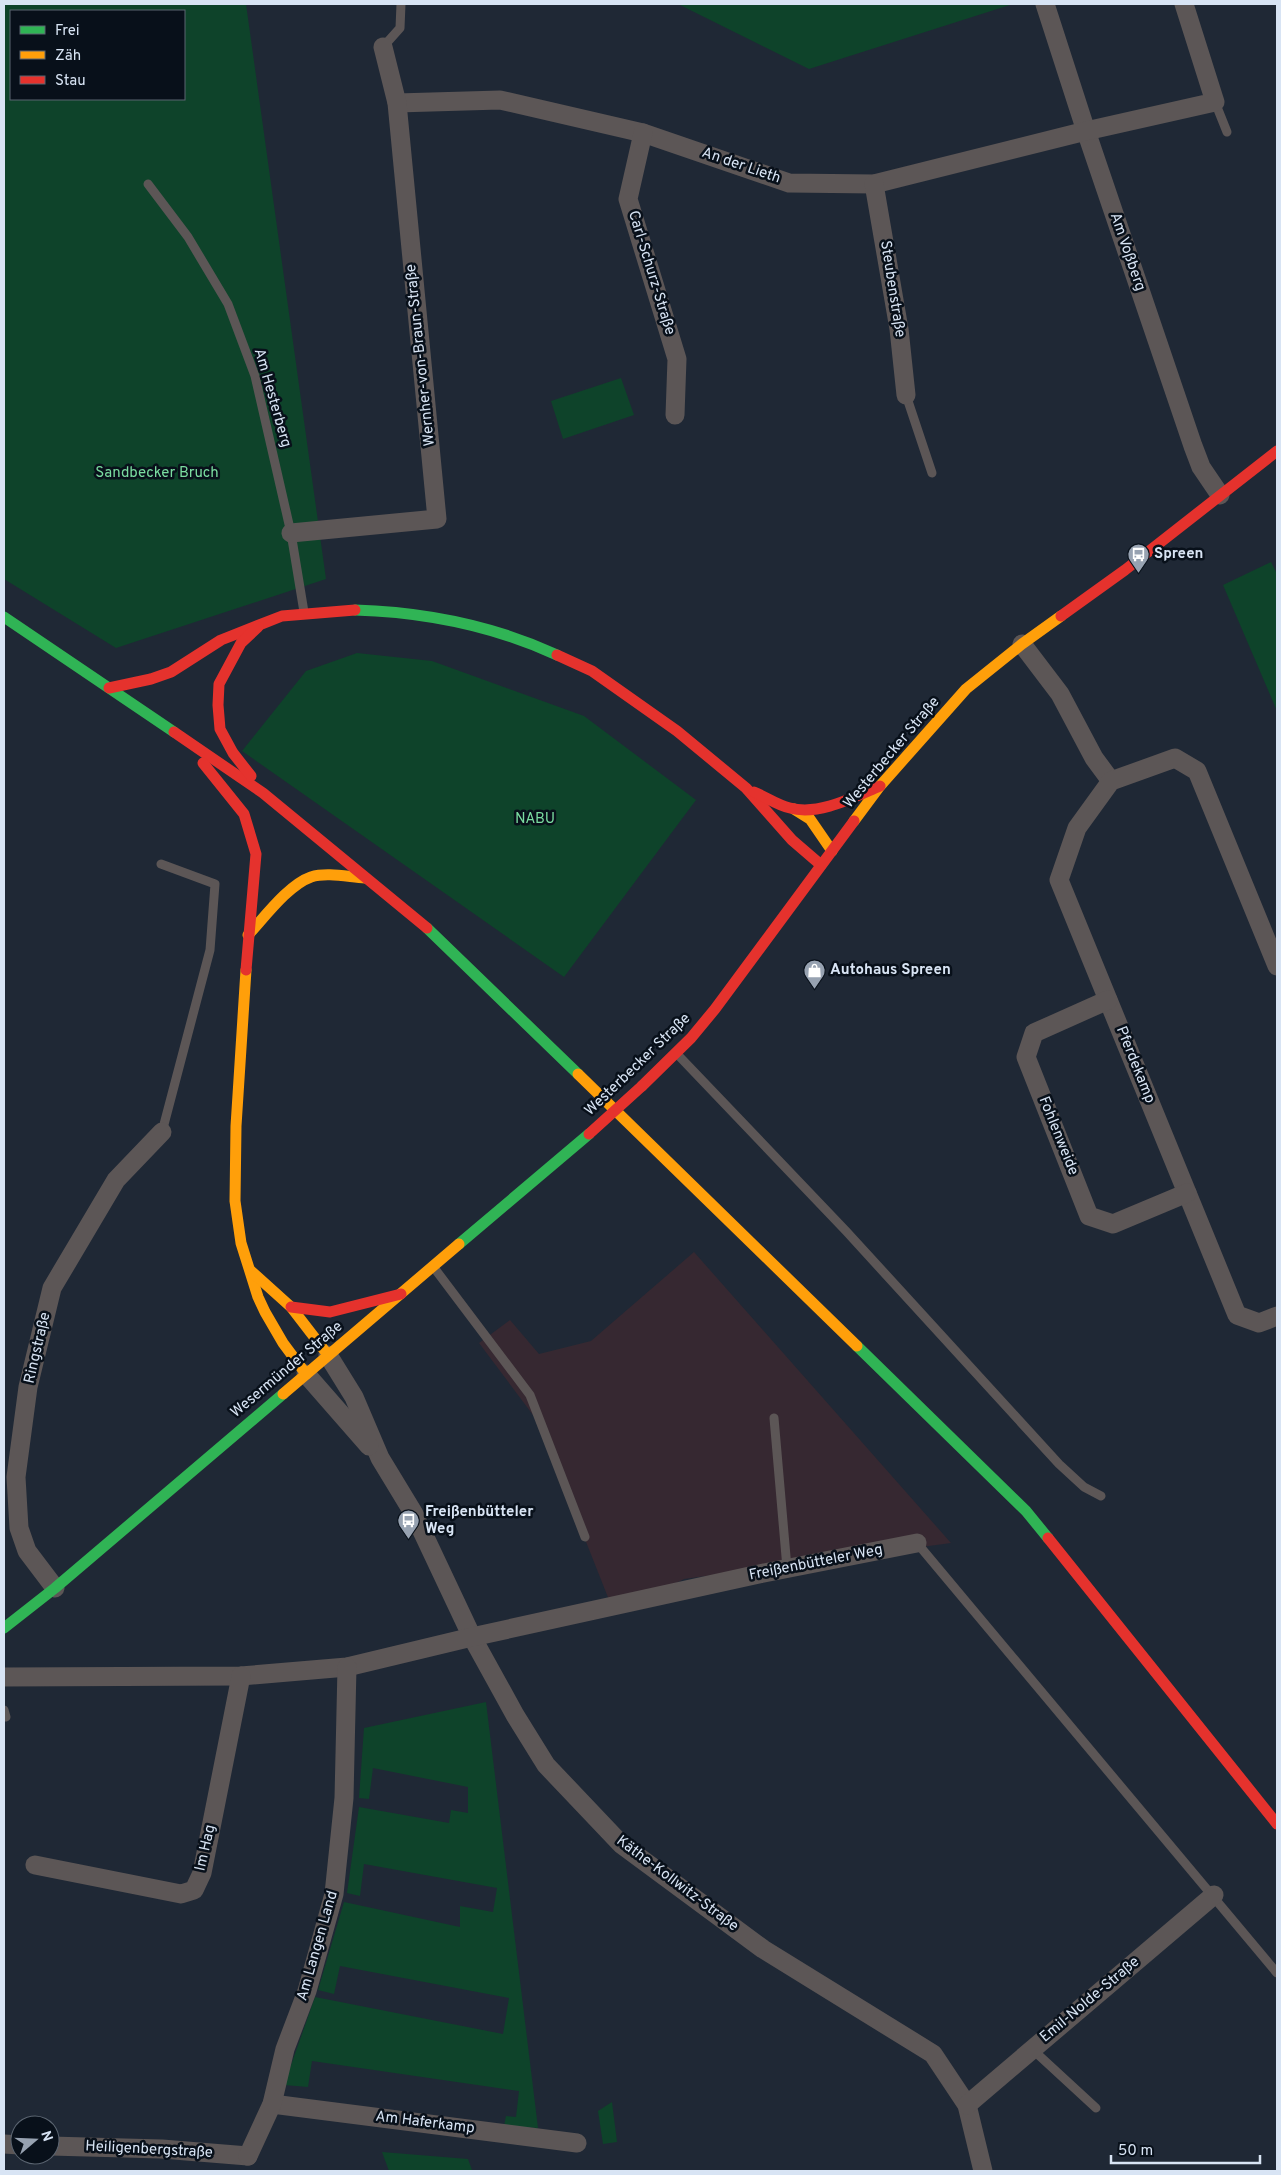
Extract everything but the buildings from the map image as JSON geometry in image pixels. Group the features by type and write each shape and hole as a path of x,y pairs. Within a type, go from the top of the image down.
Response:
{"main road":[{"name":"Westerbecker Straße","path":"589,1134 676,1053 715,1009 750,965 880,786 966,689 1022,644 1125,570 1277,451"},
{"path":"110,688 170,672 220,640 282,616 344,610 386,611 440,618 491,631 542,648 592,671 677,731 746,788 792,840 821,865"},
{"path":"4,617 263,793 434,934 1026,1511 1277,1824"},
{"path":"259,626 241,643 219,684 218,705 220,729 233,753 263,793"},
{"path":"181,737 244,814 256,854 248,935 236,1126 235,1201 241,1243 258,1297 283,1343 306,1374"},
{"path":"794,809 820,807 840,802 880,786"},
{"path":"746,788 794,809 810,819 832,850"},
{"path":"248,935 297,886 309,878 323,876 365,878"},
{"name":"Wesermünder Straße","path":"4,1628 55,1588 589,1134"},
{"path":"251,1271 290,1307 328,1355"},
{"path":"290,1307 330,1312 401,1294"}],"street":[{"name":"Am Voßberg","path":"1045,4 1193,446 1201,467 1220,495"},
{"path":"1184,4 1215,102"},
{"name":"Wernher-von-Braun-Straße","path":"291,533 437,519 397,103 384,46"},
{"name":"An der Lieth","path":"397,103 500,100 643,133 789,182 874,184 1086,131 1215,102"},
{"name":"Carl-Schurz-Straße","path":"643,133 628,199 676,359 675,415"},
{"name":"Steubenstraße","path":"874,184 899,329 906,395"},
{"path":"1022,644 1060,694 1094,758 1111,781 1175,758 1197,771 1277,966"},
{"name":"Pferdekamp","path":"1111,781 1077,828 1059,880 1237,1315 1259,1323 1277,1316"},
{"name":"Fohlenweide","path":"1108,1000 1034,1033 1026,1057 1089,1216 1113,1224 1187,1193"},
{"name":"Ringstraße","path":"55,1588 27,1550 19,1528 16,1478 28,1387 52,1288 116,1180 162,1132"},
{"name":"Käthe-Kollwitz-Straße","path":"328,1355 354,1397 380,1458 414,1514 472,1637 515,1715 546,1765 621,1844 763,1949 933,2054 967,2105 983,2171"},
{"name":"Käthe-Kollwitz-Straße","path":"306,1374 380,1458"},
{"name":"Freißenbütteler Weg","path":"4,1677 241,1676 348,1667 472,1637 787,1568 917,1543"},
{"name":"Am Langen Land","path":"251,2163 272,2104 285,2049 307,1990 334,1894 344,1798 348,1667"},
{"name":"Im Hag","path":"35,1865 181,1894 194,1890 202,1873 241,1676"},
{"name":"Emil-Nolde-Straße","path":"967,2105 1214,1895"},
{"name":"Am Haferkamp","path":"272,2104 577,2143"},
{"name":"Heiligenbergstraße","path":"60,2146 162,2149 251,2163"}],"lane":[{"path":"384,46 400,28 401,4"},
{"path":"1215,102 1227,132"},
{"name":"Am Hesterberg","path":"148,184 188,237 228,304 254,376 291,533 304,613"},
{"path":"906,395 932,473"},
{"path":"161,864 215,884 210,950 162,1132"},
{"path":"676,1053 853,1238 1059,1464 1084,1487 1101,1496"},
{"path":"433,1266 530,1395 585,1537"},
{"path":"774,1418 787,1568"},
{"path":"917,1543 1214,1895 1277,1973"},
{"path":"1032,2049 1096,2108"}],"shaded area":[{"path":"694,1252 951,1543 684,1579 615,1615 539,1423 479,1343 510,1320 539,1354 591,1341"}],"green space":[{"name":"Sandbecker Bruch","path":"4,4 246,4 326,579 116,648 4,579"},
{"path":"678,4 1013,4 809,69"},
{"path":"621,378 634,415 563,439 551,401"},
{"path":"1271,562 1277,574 1277,711 1223,585"},
{"name":"NABU","path":"357,653 432,661 584,716 696,800 564,977 242,751 306,671"},
{"path":"486,1702 538,2128 504,2126 506,2116 516,2117 519,2091 312,2061 308,2087 284,2085 315,1997 503,2034 509,1998 340,1966 334,1994 318,1990 344,1902 460,1927 460,1906 493,1912 497,1888 364,1864 360,1896 347,1893 359,1807 449,1823 451,1810 468,1813 468,1787 373,1768 369,1799 359,1798 364,1728"},
{"path":"612,2102 617,2142 603,2144 598,2111"},
{"path":"382,2152 468,2159 472,2170 389,2171"}],"traffic: fast":[{"path":"355,610 381,611 458,622 508,636 557,655"},
{"path":"4,617 174,732"},
{"path":"427,928 578,1074"},
{"path":"459,1244 589,1134"},
{"path":"857,1346 1026,1511 1048,1538"},
{"path":"4,1628 55,1588 283,1394"}],"traffic: slow":[{"path":"854,821 880,786 966,689 1022,644 1061,616"},
{"path":"794,809 810,819 832,851"},
{"path":"248,935 285,894 302,881 324,875 365,878"},
{"path":"246,970 236,1126 235,1201 241,1243 258,1297 265,1312 283,1343 306,1374"},
{"path":"578,1074 857,1346"},
{"path":"283,1394 459,1244"},
{"path":"251,1271 291,1307 328,1355"}],"traffic: jam":[{"path":"1061,616 1125,570 1277,451"},
{"path":"109,688 151,679 171,672 221,640 282,616 355,610"},
{"path":"251,776 233,753 220,729 218,705 219,684 241,643 258,627"},
{"path":"557,655 592,671 677,731 746,788 792,840 821,865"},
{"path":"174,732 263,793 427,928"},
{"path":"203,763 244,814 256,854 246,970"},
{"path":"754,792 785,807 801,810 836,804 880,786"},
{"path":"642,1086 691,1038 715,1009 854,821"},
{"path":"589,1134 642,1086"},
{"path":"291,1307 330,1312 401,1294"},
{"path":"1048,1538 1277,1824"}],"place":[{"name":"Spreen","path":"1138,573"},
{"name":"Autohaus Spreen","path":"814,989"},
{"name":"Freißenbütteler Weg","path":"409,1540"}]}
